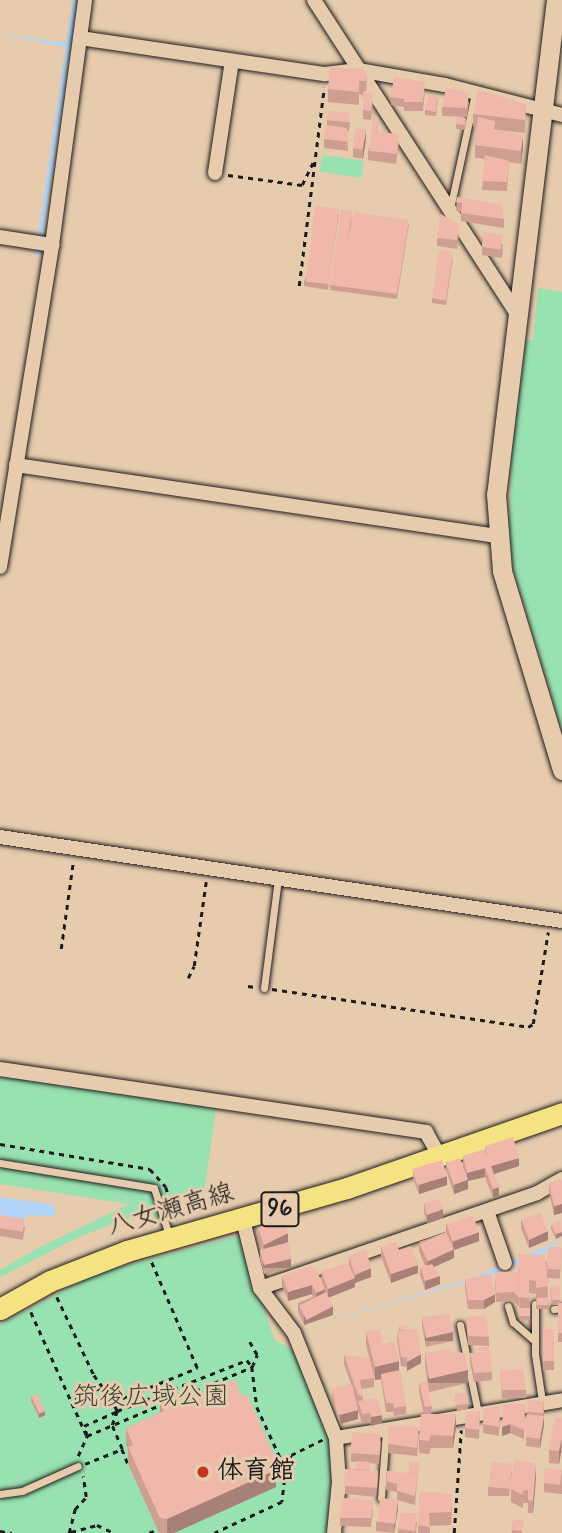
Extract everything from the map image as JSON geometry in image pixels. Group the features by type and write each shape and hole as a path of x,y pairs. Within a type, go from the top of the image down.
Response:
{"main road":[{"name":"八女瀬高線","path":"0,1309 50,1281 175,1233 243,1220 440,1157 562,1113"}],"street":[{"path":"0,567 52,245 85,0"},
{"path":"314,0 516,312"},
{"path":"556,0 496,494 497,536 502,571 562,770"},
{"path":"80,38 325,74 358,70 475,93 562,115"},
{"path":"215,173 232,61"},
{"path":"0,237 52,245"},
{"path":"16,465 497,536"},
{"path":"0,838 556,920"},
{"path":"0,1069 426,1132 440,1157"},
{"path":"260,1289 487,1211 562,1179"},
{"path":"487,1211 505,1263"},
{"path":"243,1220 260,1289 293,1333 330,1439 340,1482 334,1533"},
{"path":"330,1439 562,1399"}],"lane":[{"path":"449,210 475,93"},
{"path":"264,988 278,878"},
{"path":"0,1163 154,1188 175,1233"},
{"path":"535,1304 535,1341 542,1401"},
{"path":"508,1306 513,1322 535,1341"},
{"path":"460,1325 478,1413"},
{"path":"381,1498 386,1429"},
{"path":"0,1494 22,1491 78,1466"}],"path":[{"path":"299,286 325,74"},
{"path":"215,173 302,186 315,158"},
{"path":"61,949 75,849"},
{"path":"188,978 194,966 207,868"},
{"path":"248,986 528,1027 533,1024 556,920"},
{"path":"0,1144 150,1169 166,1187 175,1233"},
{"path":"112,1402 197,1368 149,1255"},
{"path":"50,1281 94,1375 117,1411 113,1426 132,1472"},
{"path":"31,1312 87,1436"},
{"path":"188,1394 252,1367 257,1355 249,1341"},
{"path":"87,1436 84,1426 247,1360 252,1367 257,1407 286,1470"},
{"path":"72,1401 98,1389 109,1396"},
{"path":"114,1533 97,1525 70,1533 75,1509 86,1497 78,1466 78,1453 87,1436 163,1404"},
{"path":"454,1533 462,1416"},
{"path":"215,1533 282,1502 291,1455 330,1439"},
{"path":"78,1466 122,1449"},
{"path":"153,1518 158,1529 166,1533"},
{"path":"149,1533 158,1529"},
{"path":"0,1531 12,1533"}],"green space":[{"path":"322,155 364,161 361,178 320,172"},
{"path":"538,288 562,292 562,730 513,568 509,535 512,448 526,340 533,340"},
{"path":"0,1074 216,1108 204,1194 155,1206 158,1218 155,1219 151,1210 81,1236 0,1277 0,1270 40,1247 129,1204 0,1184"},
{"name":"筑後広域公園","path":"240,1235 274,1339 294,1351 328,1435 335,1486 330,1533 0,1533 0,1324 97,1273"}],"water":[{"path":"73,0 78,0 40,255 35,255 66,47 0,34 66,43"},
{"path":"0,1197 54,1205 55,1216 25,1215 24,1221 0,1221"},
{"path":"562,1240 542,1254 486,1277 307,1327 468,1280"}],"building":[{"path":"330,67 363,69 367,75 366,81 359,81 359,92 328,89"},
{"path":"394,77 425,82 423,102 404,102 404,99 391,97"},
{"path":"446,88 469,93 467,108 442,107"},
{"path":"478,90 526,104 525,120 473,114"},
{"path":"363,91 373,93 371,111 363,110"},
{"path":"429,94 438,96 436,112 425,110"},
{"path":"328,111 350,113 349,122 327,120"},
{"path":"373,116 378,117 377,131 371,131"},
{"path":"457,117 466,118 465,125 456,124"},
{"path":"478,117 495,121 494,129 523,135 521,151 475,145"},
{"path":"327,125 347,128 348,142 324,139"},
{"path":"356,128 366,130 362,150 352,148"},
{"path":"371,131 399,134 397,154 369,151"},
{"path":"485,155 509,161 507,182 482,181"},
{"path":"457,197 502,205 504,219 461,213 462,203 456,202"},
{"path":"315,206 339,209 330,284 306,281"},
{"path":"341,210 352,211 348,238 354,212 409,220 397,294 330,285"},
{"path":"441,214 459,225 457,240 437,238"},
{"path":"484,232 503,235 500,250 482,247"},
{"path":"439,250 453,252 446,300 432,299"},
{"path":"513,1137 519,1158 491,1166 499,1187 493,1189 485,1168 467,1173 463,1156 484,1149 487,1157 485,1146"},
{"path":"460,1158 468,1180 454,1185 446,1163"},
{"path":"442,1160 447,1176 417,1185 412,1169"},
{"path":"562,1180 562,1204 554,1206 549,1183"},
{"path":"439,1199 443,1209 427,1215 424,1203"},
{"path":"541,1213 548,1231 529,1240 521,1219"},
{"path":"0,1215 25,1219 23,1232 0,1228"},
{"path":"473,1215 479,1232 452,1241 447,1224"},
{"path":"283,1219 288,1233 264,1245 258,1228"},
{"path":"561,1221 562,1232 556,1234 551,1225"},
{"path":"446,1232 454,1249 428,1261 420,1244"},
{"path":"289,1242 291,1259 264,1265 260,1250"},
{"path":"396,1242 399,1250 411,1246 418,1265 391,1274 381,1247"},
{"path":"549,1247 562,1248 560,1270 547,1269"},
{"path":"366,1249 371,1268 355,1275 349,1257"},
{"path":"518,1254 545,1255 548,1286 536,1288 536,1281 529,1280 529,1298 519,1297"},
{"path":"348,1263 355,1278 328,1289 321,1271"},
{"path":"432,1264 440,1276 425,1281 420,1267"},
{"path":"309,1266 316,1269 325,1289 316,1293 312,1285 288,1292 282,1276"},
{"path":"495,1272 518,1272 519,1298 514,1292 496,1293"},
{"path":"491,1274 495,1294 484,1300 468,1300 465,1279"},
{"path":"559,1286 560,1300 552,1300 550,1287"},
{"path":"326,1292 333,1306 307,1320 299,1306"},
{"path":"549,1297 548,1305 536,1305 537,1298"},
{"path":"558,1303 562,1303 562,1333 558,1333"},
{"path":"519,1308 530,1308 530,1316 519,1316"},
{"path":"449,1314 453,1332 426,1338 422,1317"},
{"path":"486,1315 489,1337 468,1336 466,1317"},
{"path":"380,1329 383,1344 394,1341 399,1361 375,1367 366,1332"},
{"path":"418,1329 421,1354 407,1362 407,1358 401,1357 397,1331"},
{"path":"543,1329 554,1329 554,1361 543,1361"},
{"path":"478,1347 489,1347 489,1351 478,1351"},
{"path":"451,1348 450,1351 464,1353 468,1370 429,1379 425,1353"},
{"path":"490,1351 492,1372 474,1373 470,1353"},
{"path":"344,1355 369,1358 374,1378 360,1380 363,1397 358,1395"},
{"path":"523,1369 526,1390 502,1390 500,1371"},
{"path":"400,1370 406,1406 394,1408 393,1403 386,1403 381,1374"},
{"name":"体育館","path":"235,1379 242,1397 247,1394 278,1464 274,1466 276,1470 167,1519 160,1518 128,1447 133,1445 126,1428 164,1411 160,1402 194,1386 198,1396"},
{"path":"427,1381 432,1406 425,1407 419,1383"},
{"path":"352,1384 358,1410 338,1415 332,1389"},
{"path":"467,1393 468,1404 456,1405 455,1394"},
{"path":"37,1394 45,1411 40,1414 32,1397"},
{"path":"377,1398 382,1415 371,1417 370,1413 362,1414 358,1401"},
{"path":"528,1400 544,1401 543,1413 527,1412"},
{"path":"503,1404 525,1404 524,1430 510,1424 502,1427"},
{"path":"500,1406 499,1427 483,1424 484,1408"},
{"path":"480,1411 479,1430 465,1428 466,1412"},
{"path":"421,1414 456,1414 453,1436 431,1435 429,1441 419,1440"},
{"path":"527,1414 544,1416 540,1439 526,1437"},
{"path":"555,1417 562,1419 559,1451 549,1450"},
{"path":"389,1426 419,1427 417,1448 388,1444"},
{"path":"352,1432 381,1434 379,1455 351,1453"},
{"path":"514,1459 536,1464 533,1501 528,1500 528,1490 522,1491 523,1495 511,1489"},
{"path":"356,1461 370,1462 369,1470 355,1469"},
{"path":"409,1461 419,1462 418,1475 409,1473"},
{"path":"491,1462 512,1464 510,1489 489,1487"},
{"path":"545,1468 562,1470 560,1485 543,1483"},
{"path":"345,1469 378,1471 377,1488 344,1486"},
{"path":"387,1471 418,1474 415,1496 397,1491 397,1484 386,1481"},
{"path":"420,1491 452,1494 451,1512 429,1513 430,1527 418,1525"},
{"path":"343,1498 373,1500 371,1518 340,1518"},
{"path":"380,1498 398,1500 395,1524 377,1522"},
{"path":"401,1513 417,1513 415,1531 398,1529"},
{"path":"513,1520 523,1521 522,1531 512,1530"}],"place":[{"name":"体育館","path":"203,1472"}]}
